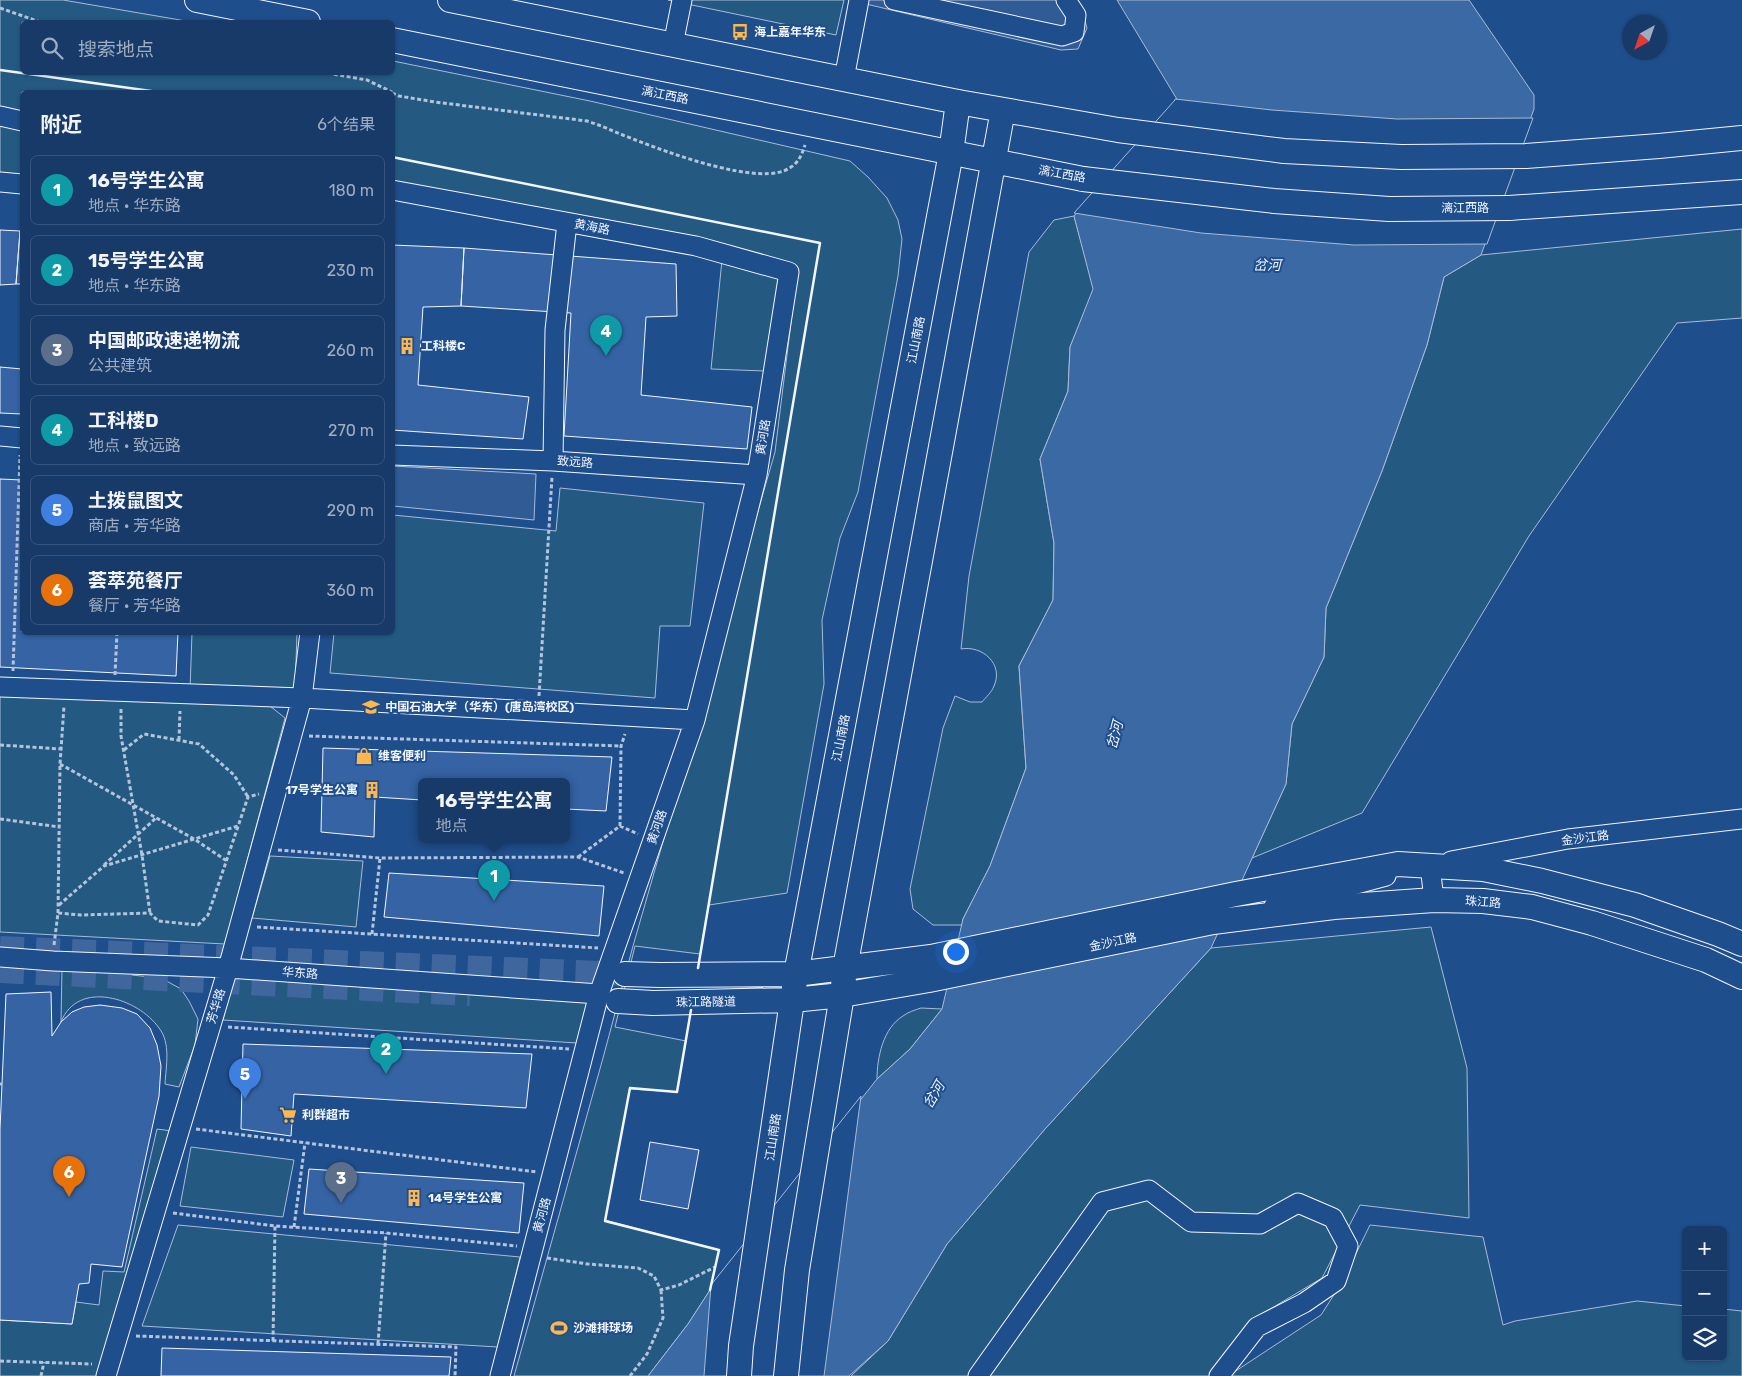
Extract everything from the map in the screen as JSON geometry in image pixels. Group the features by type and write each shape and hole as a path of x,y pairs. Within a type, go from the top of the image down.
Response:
{"main road":[{"path":"197,0 298,20"},
{"path":"450,0 490,4 673,45 958,102 1118,130 1284,151 1401,157 1526,156 1742,138"},
{"name":"漓江西路","path":"395,41 1083,179 1274,201 1389,209 1509,208 1742,192"},
{"name":"江山南路","path":"739,1376 741,1346 796,974 952,153 958,102"},
{"path":"786,1376 797,1270 845,968 1003,110"},
{"name":"金沙江路","path":"793,1000 842,995 930,969 1236,894 1398,864 1430,865"},
{"path":"1430,865 1483,869 1542,881 1635,905 1742,944"},
{"name":"珠江路","path":"1213,922 1334,907 1434,900 1483,901 1532,907 1592,923 1706,960 1742,977"},
{"name":"金沙江路","path":"796,974 845,968 930,969 1213,922"},
{"path":"625,974 796,974"},
{"name":"珠江路隧道","path":"609,997 653,1003 793,1000"}],"street":[{"path":"673,45 682,0"},
{"path":"844,79 859,0"},
{"path":"894,0 1062,36 1074,32 1076,15 1066,0"},
{"path":"0,116 20,121"},
{"path":"0,182 20,184"},
{"name":"黄海路","path":"395,191 696,246 789,272"},
{"path":"553,461 555,330 567,223"},
{"name":"黄河路","path":"500,1376 585,1050 609,997 615,949 695,720 756,475 789,272"},
{"path":"0,436 20,438"},
{"name":"致远路","path":"395,455 553,461 756,475"},
{"name":"芳华路","path":"108,1370 228,968 302,698 310,635"},
{"path":"6,687 302,698 695,720"},
{"name":"金沙江路","path":"1213,922 1430,865 1568,839 1742,819"},
{"path":"1430,865 1434,900"},
{"name":"华东路","path":"0,957 228,968 609,997"},
{"path":"978,1376 1102,1202 1149,1190 1192,1222 1260,1224 1298,1203 1333,1218 1348,1246 1336,1281 1304,1303 1257,1327 1220,1376"}],"path":[{"path":"0,8 34,20"},
{"path":"338,75 367,80 386,90"},
{"path":"395,94 435,102 587,121 699,162 746,172 771,173 790,169 799,160 805,145"},
{"path":"538,711 553,461"},
{"path":"6,687 20,469"},
{"path":"117,635 117,691 121,736 150,913 158,922 198,925 208,914 248,797"},
{"path":"53,961 59,906 60,764 66,689"},
{"path":"179,740 181,694"},
{"path":"620,826 621,746 631,716"},
{"path":"123,750 144,734 199,744 234,775 248,797"},
{"path":"291,736 621,746"},
{"path":"0,745 61,749"},
{"path":"60,764 194,839 227,861"},
{"path":"248,797 277,789"},
{"path":"59,906 156,818"},
{"path":"0,819 60,827"},
{"path":"104,866 238,826"},
{"path":"620,826 653,841"},
{"path":"578,856 620,826"},
{"path":"260,849 380,858 578,856 640,878"},
{"path":"372,934 380,858"},
{"path":"58,913 81,915 150,913"},
{"path":"239,926 615,949"},
{"path":"210,1026 585,1050"},
{"path":"180,1127 552,1174"},
{"path":"294,1227 305,1143"},
{"path":"155,1211 275,1226 386,1233 532,1252 588,1264 638,1268 654,1276 661,1290 663,1318 647,1354 630,1376"},
{"path":"274,1341 275,1226"},
{"path":"378,1344 386,1233"},
{"path":"661,1290 679,1286 715,1267"},
{"path":"117,1335 456,1347 455,1376"},
{"path":"0,1361 44,1362 108,1370"},
{"path":"41,1376 44,1362"}],"shaded area":[{"path":"0,0 63,0 180,20 20,20 20,75 395,75 395,61 590,101 850,161 887,198 898,220 902,239 898,276 858,492 840,538 822,620 824,684 787,893 709,905 700,954 635,946 615,1027 686,1041 677,1092 630,1089 605,1220 719,1250 710,1290 688,1324 648,1376 514,1376 633,946 775,452 797,274 795,267 782,260 395,186 395,90 20,90 20,115 0,111"},
{"path":"668,0 844,0 836,35"},
{"path":"849,0 1076,0 1082,10 1087,28 1078,49 1061,50"},
{"path":"0,123 20,128 20,176 0,174"},
{"path":"1074,216 1094,289 1070,347 1068,391 1040,459 1054,543 1053,600 1019,666 1026,768 990,866 963,919 962,925 933,925 913,909 910,889 943,728 955,696 970,702 982,702 992,690 996,678 996,670 993,664 983,653 976,650 961,649 969,576 1029,252 1054,220"},
{"path":"1742,229 1742,318 1677,323 1529,536 1362,813 1252,858 1286,784 1292,724 1324,657 1326,608 1382,471 1427,345 1444,277 1481,255"},
{"path":"722,260 783,276 765,371 711,369"},
{"path":"395,466 536,474 534,520 395,506"},
{"path":"560,488 704,503 690,626 660,626 655,698 330,673 334,635 395,635 395,515 556,531"},
{"path":"192,635 297,635 295,691 190,690"},
{"path":"0,694 270,706 285,718 225,944 0,932"},
{"path":"270,856 363,861 356,927 252,918"},
{"path":"1431,927 1467,1068 1469,1218 1360,1205 1322,1278 1252,1320 1223,1376 851,1376 888,1341 947,1244 1045,1129 1211,948"},
{"path":"62,968 161,978 181,989 198,1019 195,1045 179,1087 165,1084 167,1055 163,1034 149,1017 137,1008 108,998 94,997 81,1001 69,1009 61,1022"},
{"path":"234,977 590,1001 577,1043 223,1020"},
{"path":"921,1008 942,1009 910,1049 877,1079 882,1044 890,1028 905,1015"},
{"path":"157,1129 172,1131 100,1376 0,1376 0,1320 72,1324 76,1302 99,1305 103,1271 124,1272"},
{"path":"191,1147 294,1160 283,1217 180,1206"},
{"path":"178,1225 520,1257 498,1347 142,1326"},
{"path":"1370,1225 1483,1237 1503,1325 1515,1321 1637,1301 1682,1306 1682,1361 1727,1361 1727,1309 1742,1311 1742,1376 1228,1376 1321,1315 1342,1282"}],"water":[{"name":"岔河","path":"1117,0 1469,0 1534,95 1534,109 1481,255 1444,277 1427,345 1382,471 1326,608 1324,657 1292,724 1286,784 1211,948 1045,1129 947,1244 888,1341 849,1376 648,1376 688,1324 710,1290 877,1079 910,1049 942,1009 963,919 990,866 1026,768 1019,666 1053,600 1054,543 1040,459 1068,391 1070,347 1093,289 1074,216 1178,101"}],"pier":[{"path":"1175,99 1272,110 1397,119 1533,118 1487,244 1354,245 1201,233 1074,213"},
{"path":"861,1096 824,1376 704,1376 711,1285"}],"building":[{"path":"0,230 20,231 16,284 0,285"},
{"path":"20,231 20,284 16,284"},
{"name":"工科楼C","path":"395,245 464,248 461,306 423,307 418,385 529,397 523,439 395,430"},
{"path":"464,248 676,264 677,316 646,317 641,395 752,407 747,449 564,436 571,313 461,306"},
{"path":"0,367 20,369 20,414 0,413"},
{"path":"0,479 20,480 20,635 178,635 176,676 0,667"},
{"name":"17号学生公寓","path":"323,748 612,757 606,811 570,809 570,778 418,778 418,800 375,797 374,837 321,832"},
{"path":"389,873 604,886 599,936 384,917"},
{"path":"51,992 52,1036 61,1022 72,1012 84,1007 100,1005 122,1008 137,1014 150,1028 157,1045 161,1066 159,1096 122,1267 91,1264 89,1283 79,1284 72,1324 0,1320 0,1129 6,994"},
{"path":"243,1044 532,1054 526,1108 294,1094 291,1136 241,1129"},
{"path":"650,1142 699,1150 688,1209 640,1200"},
{"name":"14号学生公寓","path":"309,1169 524,1183 519,1233 304,1214"},
{"path":"162,1348 451,1357 449,1376 161,1376"}],"tunnel":[{"path":"0,948 625,974"},
{"path":"0,971 470,994"}],"wall":[{"path":"0,70 20,73"},
{"path":"36,75 144,90"},
{"path":"395,158 820,243 698,968"},
{"path":"691,1010 677,1092 630,1088 605,1221 719,1250 710,1290"}],"place":[{"name":"海上嘉年华东","path":"740,32"},
{"name":"工科楼C","path":"407,346"},
{"name":"工科楼D","path":"606,356"},
{"name":"中国石油大学（华东）(唐岛湾校区)","path":"371,707"},
{"name":"维客便利","path":"364,756"},
{"name":"17号学生公寓","path":"372,790"},
{"name":"16号学生公寓","path":"494,901"},
{"name":"15号学生公寓","path":"386,1074"},
{"name":"土拨鼠图文","path":"245,1099"},
{"name":"利群超市","path":"288,1115"},
{"name":"荟萃苑餐厅","path":"69,1197"},
{"name":"14号学生公寓","path":"414,1198"},
{"name":"中国邮政速递物流","path":"341,1203"},
{"name":"沙滩排球场","path":"559,1328"}]}
